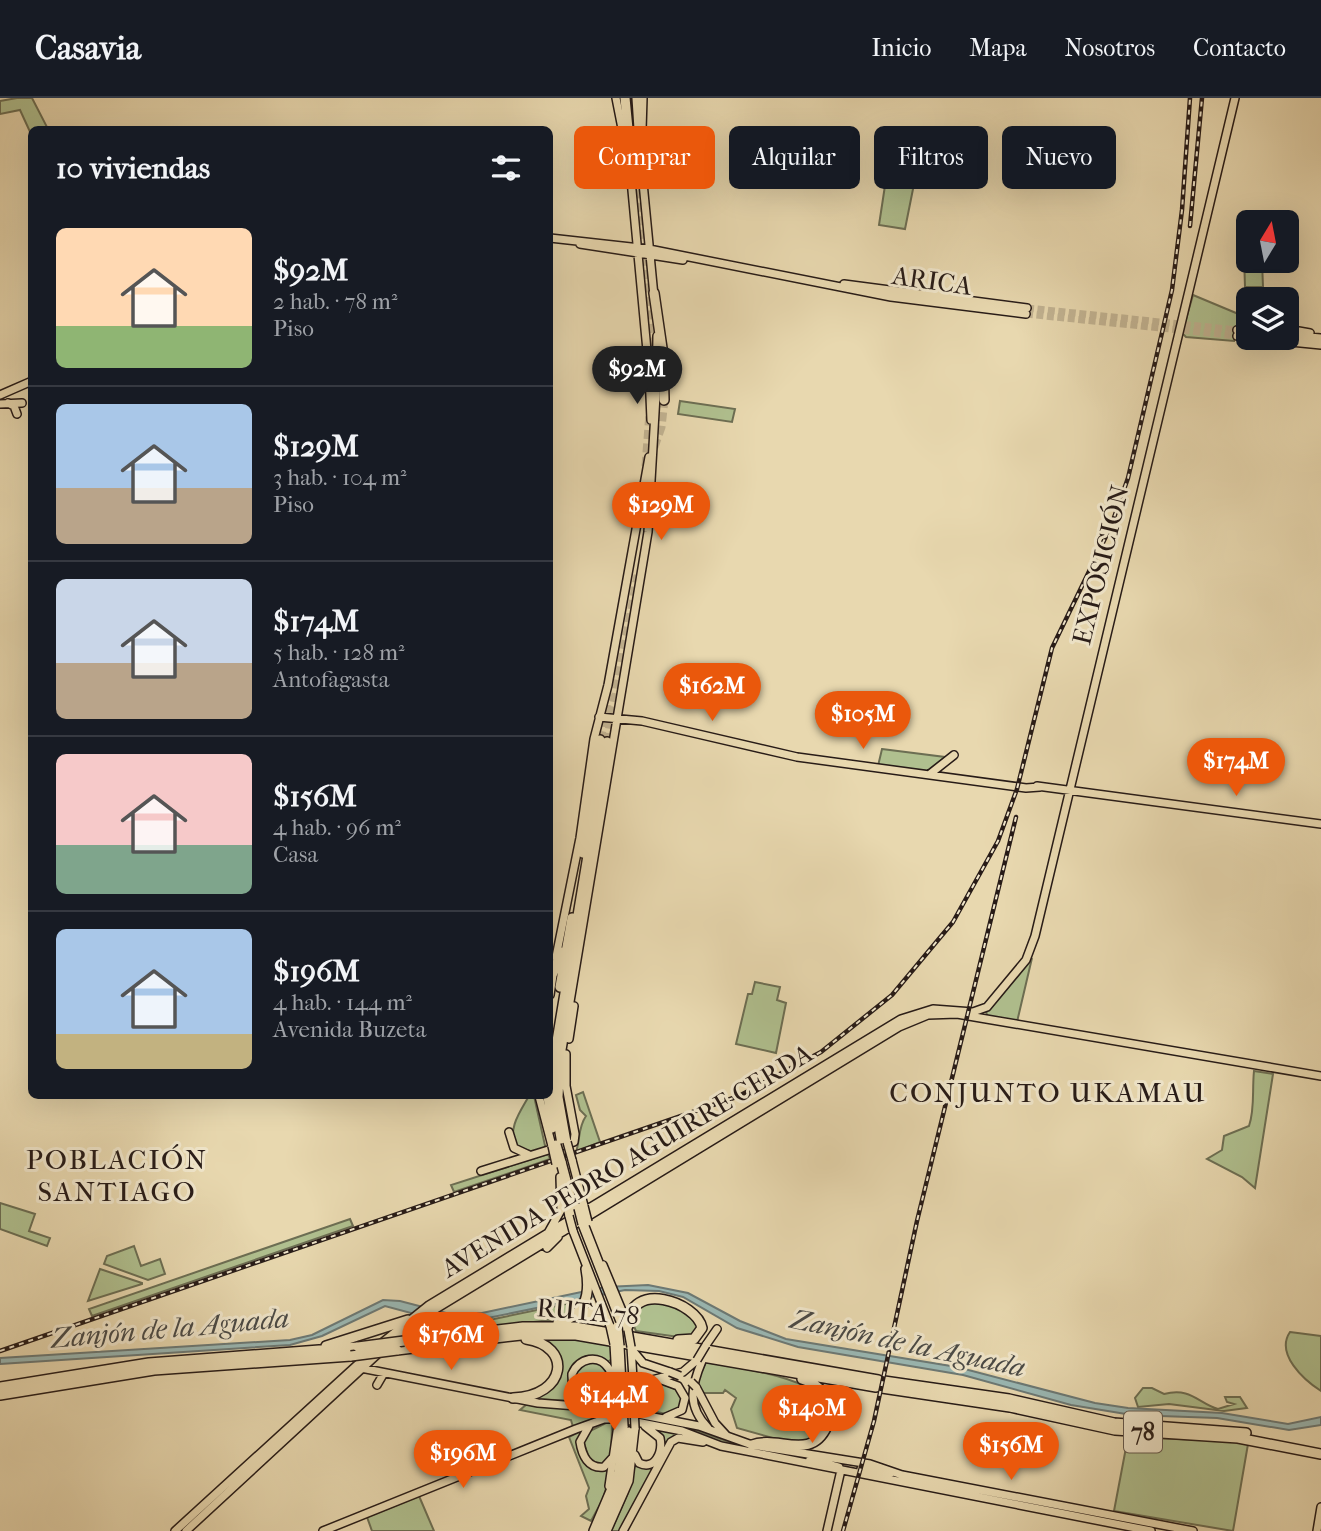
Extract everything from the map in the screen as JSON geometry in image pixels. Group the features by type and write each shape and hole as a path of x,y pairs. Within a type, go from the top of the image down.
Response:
{"highway":[{"path":"618,98 621,114"},
{"path":"625,98 634,129 635,98"},
{"path":"635,98 635,116"},
{"path":"654,293 663,355 664,400"},
{"path":"553,1033 603,741 553,1080 559,1144"},
{"path":"553,973 572,917"},
{"path":"559,1072 563,1003"},
{"path":"549,1099 576,1210 583,1224 600,1285"},
{"path":"586,1269 610,1298 621,1327 624,1346 628,1425 624,1478 601,1531"},
{"path":"546,1326 572,1318 600,1285"},
{"path":"621,1327 631,1308 645,1299 682,1306 700,1322 701,1331 694,1339 658,1340"},
{"path":"294,1353 336,1344 414,1318"},
{"name":"RUTA 78","path":"0,1387 149,1363 294,1353 546,1326 601,1329 880,1384"},
{"name":"RUTA 78","path":"0,1395 154,1370 351,1356 541,1334 588,1336 788,1372 880,1384 965,1391 1059,1414"},
{"path":"500,1337 540,1342 552,1351 557,1363 556,1377 546,1391 527,1398 513,1398"},
{"path":"752,1445 763,1442 803,1447 819,1437 827,1427 830,1411 824,1395 813,1383 788,1372"},
{"name":"78","path":"1059,1414 1114,1423 1245,1433 1321,1449"},
{"name":"78","path":"1059,1414 1115,1430 1247,1439 1321,1454"},
{"path":"591,1531 619,1472 628,1425"}],"main road":[{"path":"553,973 576,861 598,717 616,642 649,450 649,372 629,159 618,98"},
{"path":"559,1144 559,1072 649,517 657,368 654,293 642,167 643,98"},
{"name":"EXPOSICIÓN","path":"985,1008 1031,951 1235,98"},
{"name":"ARICA","path":"553,238 649,252 933,303 1027,311 922,294 832,284"},
{"path":"922,294 953,293"},
{"path":"933,303 979,313"},
{"path":"1299,334 1321,336"},
{"path":"1299,345 1321,348"},
{"path":"1299,347 1321,348"},
{"path":"0,390 28,380"},
{"path":"0,395 28,381"},
{"path":"4,404 22,403"},
{"path":"4,404 14,406 17,414"},
{"path":"598,717 618,715 792,756 1321,824"},
{"path":"930,774 954,755"},
{"path":"481,1171 569,1145 575,1139 565,1073 573,1012 572,991"},
{"name":"AVENIDA PEDRO AGUIRRE CERDA","path":"471,1284 500,1261 545,1237 901,1019 942,1006 966,1013"},
{"path":"966,1013 985,1008 987,1020"},
{"name":"AVENIDA PEDRO AGUIRRE CERDA","path":"175,1531 414,1318 560,1234 583,1224 906,1023 939,1013 966,1013"},
{"path":"966,1013 987,1020 1321,1076"},
{"path":"900,1031 906,1023"},
{"path":"779,1088 800,1080"},
{"path":"540,1099 559,1144"},
{"path":"509,1132 514,1148 531,1156"},
{"path":"545,1237 560,1213 560,1177 564,1162"},
{"path":"560,1177 576,1210"},
{"path":"619,1191 625,1183"},
{"path":"586,1269 583,1224 609,1209"},
{"path":"547,1248 560,1234"},
{"path":"471,1284 480,1270"},
{"path":"471,1284 488,1284"},
{"name":"AVENIDA PEDRO AGUIRRE CERDA","path":"186,1531 318,1412 358,1368 414,1318"},
{"path":"711,1431 698,1415 692,1398 700,1361 717,1329"},
{"path":"624,1346 643,1363 680,1376 693,1384 715,1423 732,1439"},
{"path":"617,1392 624,1346"},
{"path":"609,1409 577,1394 572,1385 573,1371 585,1360 599,1360 610,1370 617,1392 627,1403 641,1384 687,1370 700,1361"},
{"path":"358,1368 546,1404 609,1409 659,1418 752,1445 831,1463 841,1471"},
{"path":"377,1385 384,1373"},
{"path":"659,1379 680,1389 686,1400 678,1414 659,1418"},
{"path":"323,1531 592,1422 610,1418 656,1433 662,1445 656,1459 647,1466 638,1462 628,1425"},
{"path":"592,1422 580,1442 592,1466 601,1468 610,1463 617,1440 628,1425"},
{"path":"628,1425 682,1431 721,1446"},
{"path":"623,1531 672,1440 681,1438 1151,1531"},
{"path":"591,1531 610,1486 617,1440"},
{"path":"607,1531 625,1492 635,1445"},
{"path":"786,1452 870,1464 902,1475"},
{"path":"827,1531 841,1471 848,1466 1193,1531"},
{"path":"939,1489 951,1484"},
{"path":"1317,1531 1321,1507"}],"green space":[{"path":"32,98 46,126 28,127 20,110 0,114 0,101"},
{"path":"884,189 913,189 905,229 879,225"},
{"path":"1245,273 1262,273 1263,287 1245,287"},
{"path":"1193,295 1236,313 1234,341 1186,337 1182,333"},
{"path":"680,401 735,409 732,422 678,414"},
{"path":"882,749 945,757 927,771 878,766"},
{"path":"1032,958 1017,1022 987,1016 986,1010"},
{"path":"755,982 780,987 777,1000 786,1003 776,1053 736,1044 748,994 752,994"},
{"path":"1254,1071 1273,1074 1255,1188 1242,1177 1207,1159 1222,1150 1224,1136 1249,1126 1253,1106"},
{"path":"583,1092 600,1142 576,1152 586,1116 580,1110 576,1095"},
{"path":"527,1099 535,1099 546,1150 534,1152 516,1147 513,1134 516,1121"},
{"path":"548,1154 550,1159 454,1192 451,1185"},
{"path":"0,1203 35,1214 29,1231 50,1238 47,1246 0,1229"},
{"path":"350,1219 353,1226 92,1316 89,1309"},
{"path":"134,1246 141,1266 160,1259 165,1274 148,1280 104,1264 107,1256"},
{"path":"100,1269 142,1283 142,1284 88,1301"},
{"path":"585,1300 565,1318 408,1338 414,1331 432,1323 494,1319"},
{"path":"642,1301 677,1306 696,1319 698,1332 686,1338 636,1331 630,1317"},
{"path":"1290,1332 1321,1336 1321,1391 1300,1373 1289,1357 1286,1340"},
{"path":"557,1336 608,1342 611,1346 612,1359 607,1362 598,1357 589,1357 572,1366 568,1381 577,1396 576,1401 533,1399 558,1379 561,1363 558,1354 540,1339"},
{"path":"592,1361 604,1365 612,1383 612,1402 581,1395 575,1375 581,1365"},
{"path":"706,1362 771,1375 795,1382 815,1392 826,1405 825,1422 809,1442 780,1440 737,1428 731,1409 736,1398 725,1390 723,1393 704,1393 696,1383"},
{"path":"657,1382 678,1390 682,1395 681,1409 666,1414 638,1408 637,1397 645,1384"},
{"path":"1143,1388 1152,1388 1164,1394 1188,1394 1218,1409 1234,1404 1227,1402 1225,1397 1240,1397 1247,1408 1224,1411 1169,1404 1138,1407 1135,1398"},
{"path":"527,1404 607,1411 684,1426 749,1449 717,1444 692,1432 608,1416 573,1427 571,1420 520,1410"},
{"path":"608,1422 612,1423 611,1458 604,1465 590,1461 583,1440 590,1431"},
{"path":"656,1429 689,1436 674,1438 620,1531 611,1531 628,1493 636,1461 650,1467 663,1438"},
{"path":"582,1430 577,1447 586,1465 592,1468 613,1463 603,1499 591,1521 581,1516 589,1509 586,1496 589,1488 569,1437"},
{"path":"1128,1437 1248,1444 1233,1531 1114,1511"},
{"path":"419,1496 434,1531 372,1531 367,1517"}],"water":[{"path":"648,1285 688,1293 740,1321 786,1339 957,1367 1095,1403 1128,1408 1222,1413 1288,1424 1321,1417 1321,1425 1289,1430 1217,1418 1132,1415 1071,1405 963,1375 798,1347 737,1328 683,1297 659,1291 625,1290 473,1321 437,1320 385,1306 322,1336 290,1345 0,1364 0,1358 290,1340 312,1335 383,1300 400,1301 446,1313 482,1313 605,1287"}],"tunnel":[{"path":"635,122 654,355"},
{"path":"1027,308 1236,330"},
{"path":"1026,314 1236,336"},
{"path":"654,447 661,427 664,400"},
{"path":"646,466 650,413"},
{"path":"607,742 638,575"},
{"path":"600,740 609,694"}],"railway":[{"path":"0,1351 739,1096 821,1052 892,995 953,922 998,841 1017,789 1052,648 1111,526 1128,478 1172,290 1182,210 1190,98"},
{"path":"1190,226 1202,98"},
{"path":"843,1531 874,1421 917,1221 1016,817"}],"district":[{"name":"CONJUNTO UKAMAU","path":"1048,1092"},
{"name":"POBLACIÓN SANTIAGO","path":"117,1175"}],"water label":[{"name":"Zanjón de la Aguada","path":"170,1328"},
{"name":"Zanjón de la Aguada","path":"908,1343"}]}
